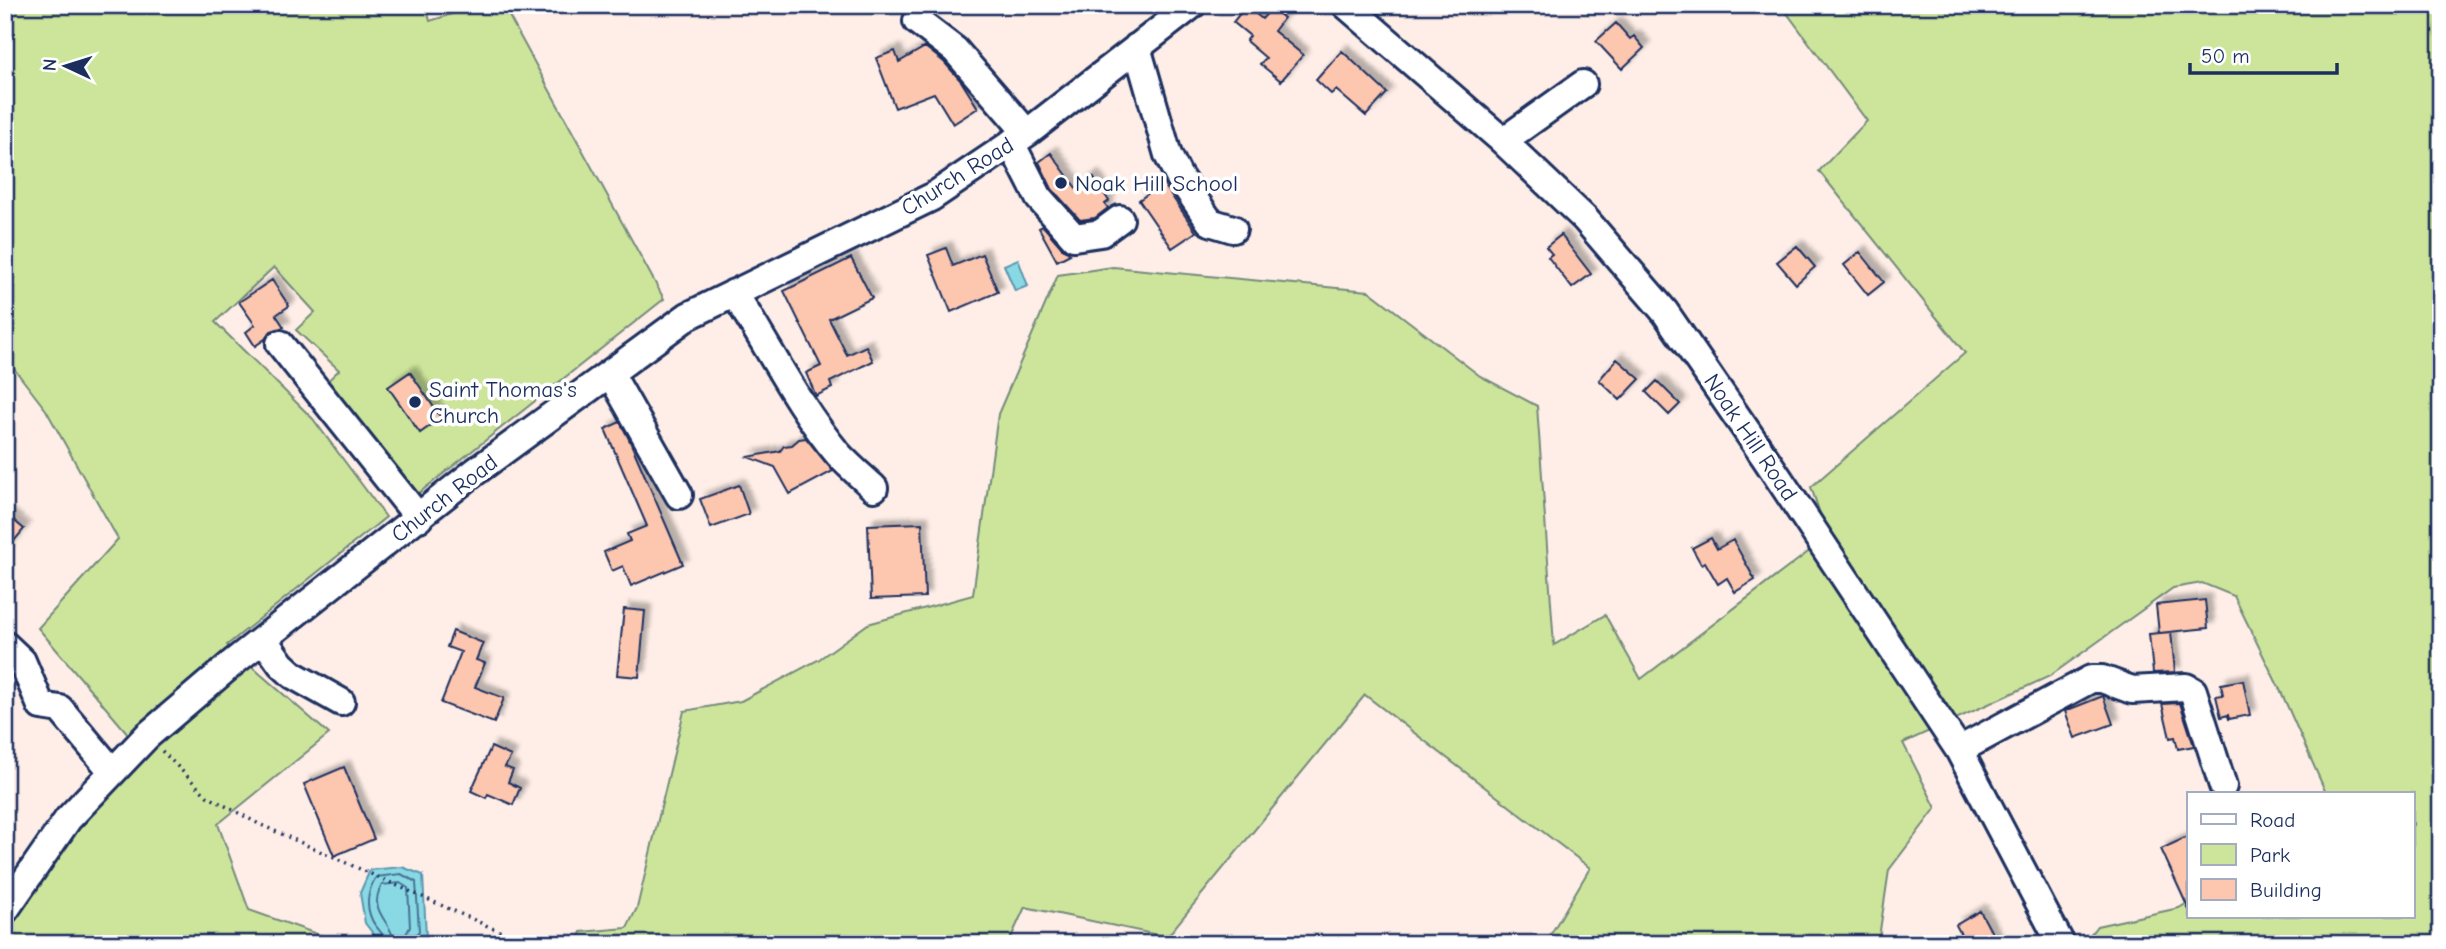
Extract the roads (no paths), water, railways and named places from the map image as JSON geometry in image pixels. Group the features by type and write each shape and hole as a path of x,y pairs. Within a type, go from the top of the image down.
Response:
{"street":[{"name":"Church Road","path":"5,910 68,819 147,736 235,661 476,471 688,316 932,197 1019,138 1192,5"},
{"name":"Noak Hill Road","path":"1346,5 1503,141 1585,219 1665,312 1959,750 2061,944"},
{"path":"917,21 955,50 1019,138 1039,198 1074,237 1101,233 1121,219"},
{"path":"1137,47 1168,155 1178,175 1210,222 1233,229"},
{"path":"1503,141 1583,83"},
{"path":"734,293 783,377 813,421 840,456 874,488"},
{"path":"280,344 419,518"},
{"path":"610,373 680,495"},
{"path":"264,640 281,664 293,675 341,702"},
{"path":"7,641 22,660 41,706 60,709 112,771"},
{"path":"1959,750 2091,679 2102,679 2132,690 2186,687 2193,691 2223,786"}],"water":[{"path":"1018,259 1028,286 1015,291 1004,265"},
{"path":"402,867 423,875 426,937 415,944 381,944 365,923 360,893 370,870"}],"place":[{"name":"Noak Hill School","path":"1061,183"},
{"name":"Saint Thomas's Church","path":"415,402"}]}
